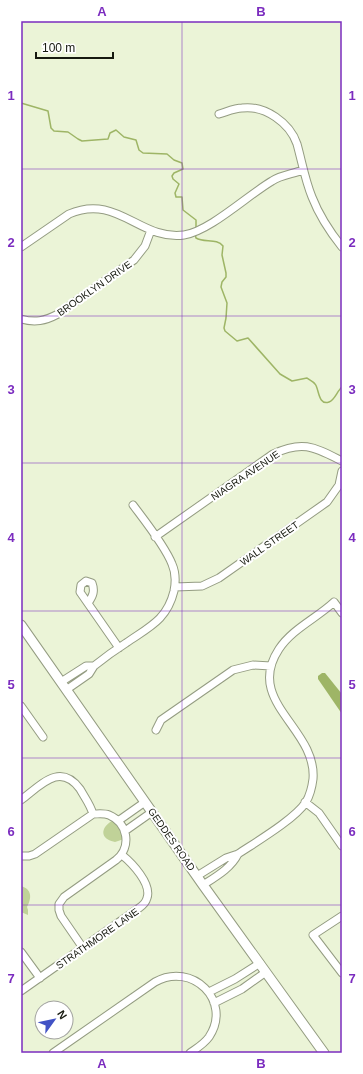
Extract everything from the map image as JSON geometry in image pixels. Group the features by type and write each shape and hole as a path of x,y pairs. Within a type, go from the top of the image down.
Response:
{"main road":[{"name":"GEDDES ROAD","path":"21,625 203,885 324,1053"}],"street":[{"path":"219,114 247,108 264,111 274,116 285,125 297,144 303,170 316,207 332,234 342,246"},
{"path":"21,247 69,214 89,208 112,211 152,230 172,236 191,234 203,228 273,180 303,170"},
{"name":"BROOKLYN DRIVE","path":"21,319 37,322 46,320 58,314 134,260 145,246 152,230"},
{"name":"NIAGRA AVENUE","path":"155,537 272,454 290,448 306,446 318,449 342,461"},
{"name":"WALL STREET","path":"175,587 202,586 226,574 327,502 339,485 342,471"},
{"path":"66,690 89,674 94,666 163,616 169,607 176,578 172,563 133,505"},
{"path":"88,602 119,648"},
{"path":"197,876 226,858 238,854 294,814 306,802 313,781 312,760 304,743 275,699 270,685 271,666 278,650 286,640 334,602 342,613"},
{"path":"61,682 86,666 94,666"},
{"path":"156,730 161,720 229,672 248,666 271,666"},
{"path":"21,706 43,737"},
{"path":"21,800 50,779 56,776 61,776 69,778 76,784 90,804 93,814"},
{"path":"122,825 145,802"},
{"path":"306,802 320,813 342,846"},
{"path":"122,825 152,812"},
{"path":"21,856 35,854 93,814 106,814 122,825 127,838 126,847 122,855 66,896 59,904 58,910 60,916 82,948"},
{"path":"203,885 228,868 238,854"},
{"name":"STRATHMORE LANE","path":"21,991 139,908 147,899 145,882 131,862 122,855"},
{"path":"342,916 313,935 342,973"},
{"path":"21,952 40,978"},
{"path":"211,997 260,963"},
{"path":"211,997 242,989 266,972"},
{"path":"53,1053 158,980 174,976 183,976 198,983 211,997 215,1021 210,1035 205,1042 190,1053"}],"shaded area":[{"path":"325,673 342,694 342,714 318,679 318,676"},
{"path":"112,821 120,828 124,839 115,842 110,841 104,836 103,833 105,827"},
{"path":"21,886 25,887 30,894 30,900 27,907 28,915 21,912"}],"waterway":[{"path":"21,103 48,111 51,128 54,131 68,132 82,141 108,139 110,133 116,130 124,137 136,140 139,150 143,153 167,154 174,160 182,163 183,169 174,173 172,176 173,179 179,184 175,193 176,197 182,197 183,210 196,220 196,228"},
{"path":"195,234 196,238 214,241 223,246 222,255 226,277 222,282 221,287 227,303 224,328 225,331 237,341 248,338 280,374 292,381 307,378 313,382 319,396 325,403 331,401 342,387"}]}
